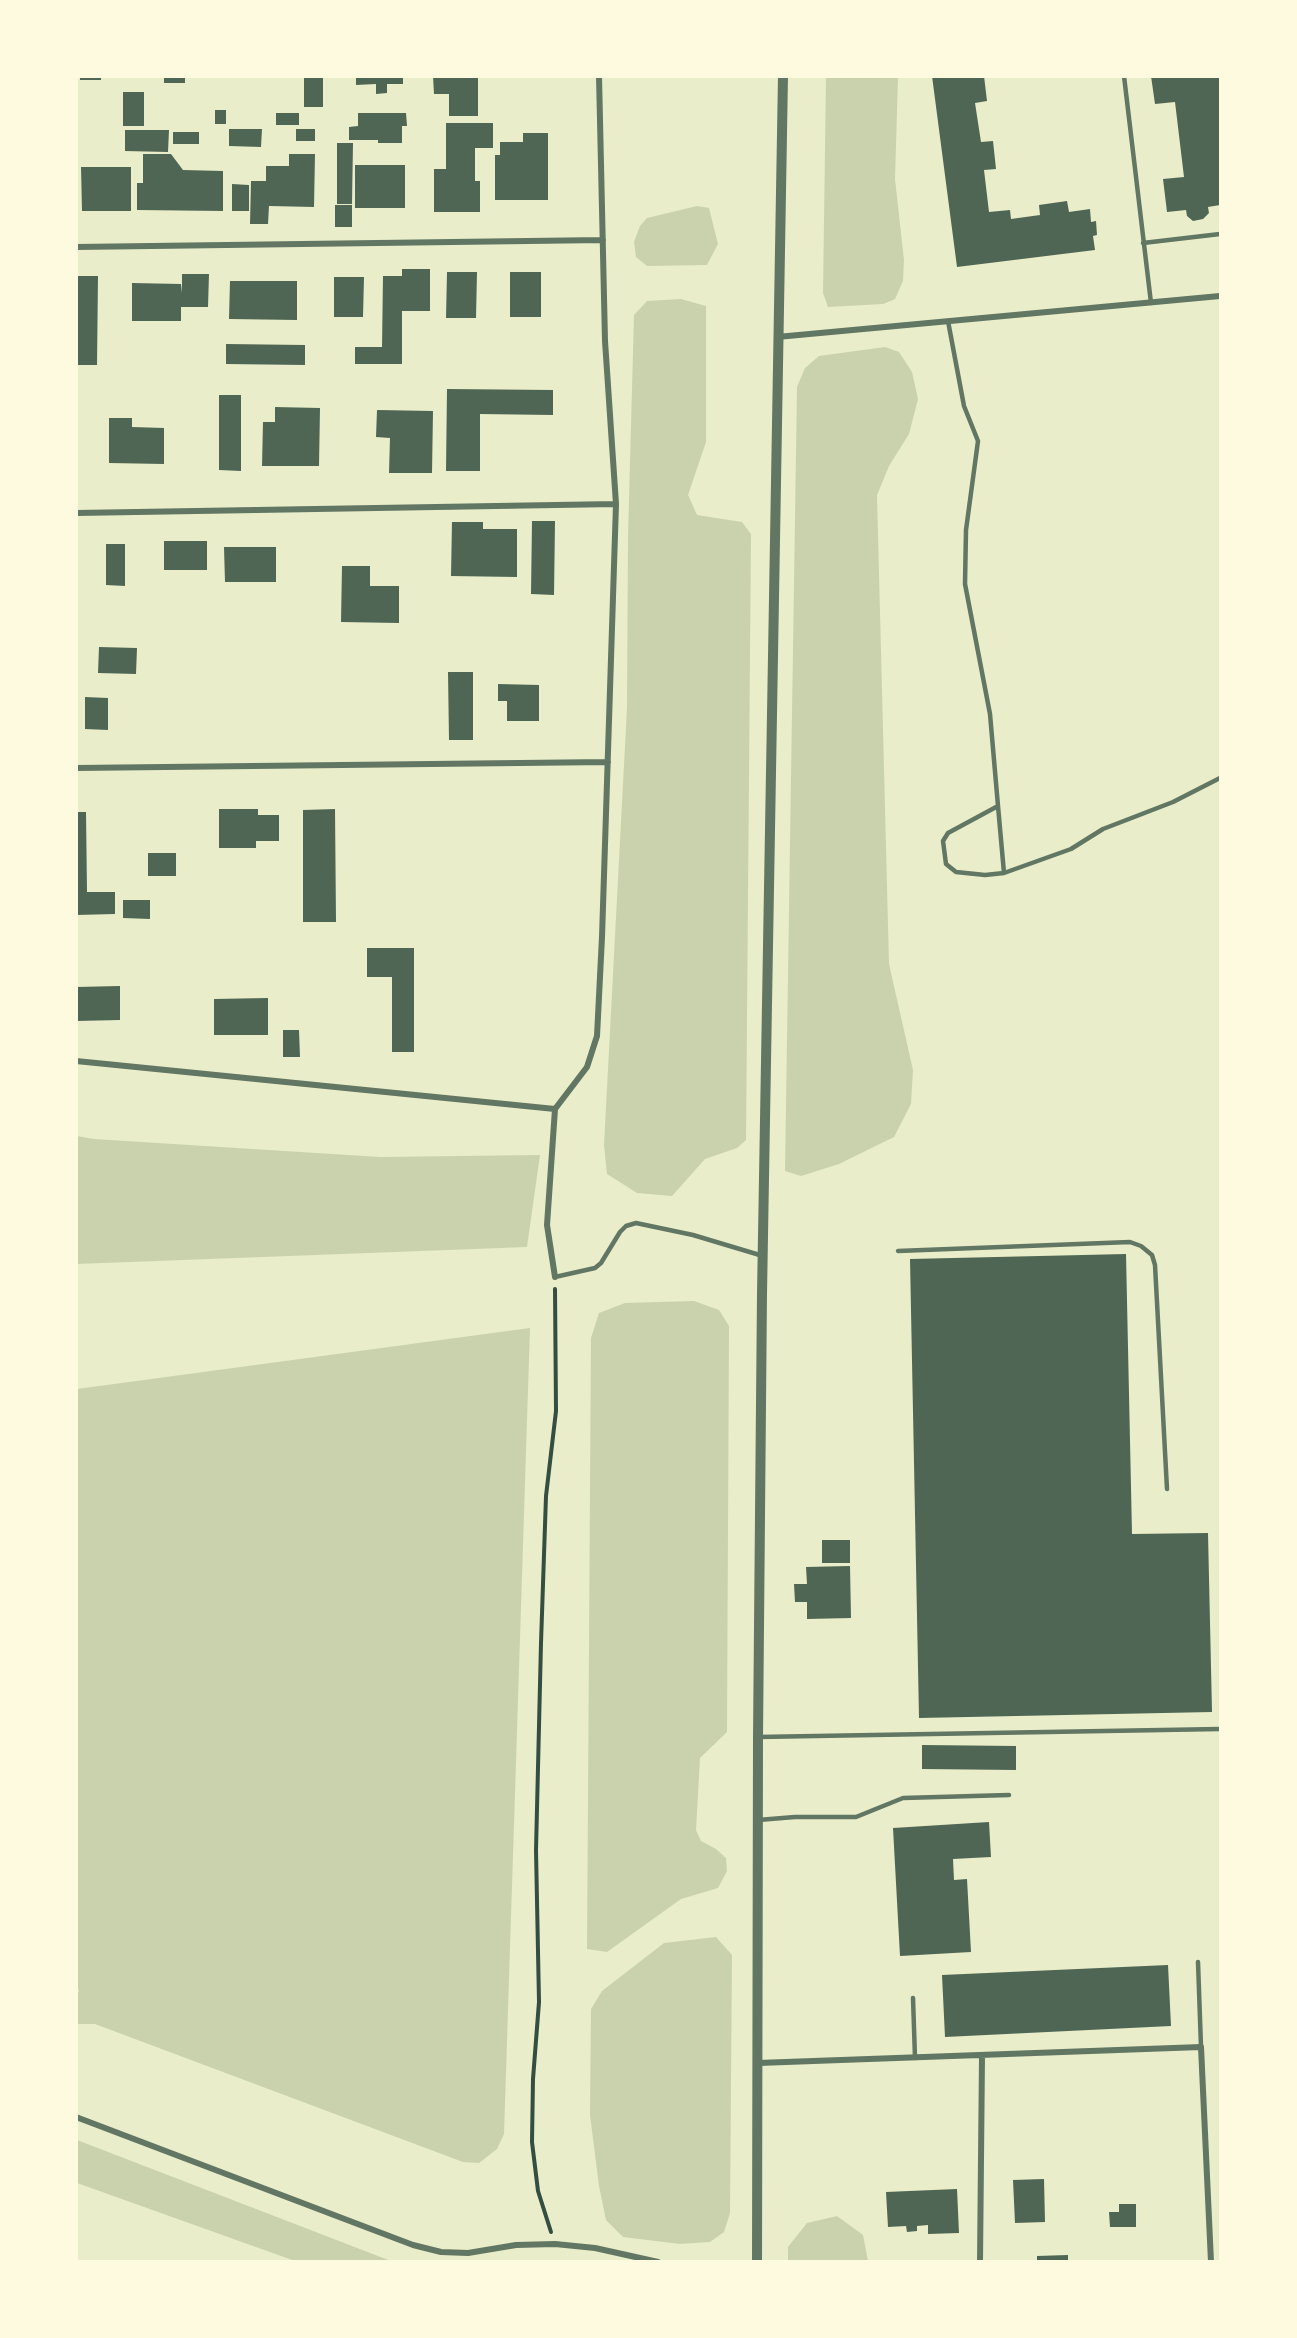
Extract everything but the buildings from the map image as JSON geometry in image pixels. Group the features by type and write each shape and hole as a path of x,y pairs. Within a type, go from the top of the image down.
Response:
{"street":[{"path":"555,1277 548,1225 555,1109 587,1067 597,1035 609,762 616,504 605,340 599,76"},
{"path":"757,2262 758,1737 763,1256 783,76"},
{"path":"76,247 603,240"},
{"path":"777,337 1221,296"},
{"path":"76,513 616,504"},
{"path":"76,768 609,762"},
{"path":"76,1061 555,1109"},
{"path":"758,2063 1201,2047 1211,2262"},
{"path":"980,2262 982,2056"},
{"path":"76,2117 413,2245 441,2252 468,2253 516,2245 555,2244 596,2248 658,2262"}],"lane":[{"path":"1124,76 1151,303"},
{"path":"1143,243 1221,234"},
{"path":"948,321 964,406 978,441 966,530 965,584 990,714 1004,873"},
{"path":"998,806 948,833 943,851 946,864 956,873 985,875 1004,873 1071,849 1103,829 1173,802 1221,778"},
{"path":"555,1277 595,1268 609,1252 620,1232 626,1226 636,1223 693,1235 763,1256"},
{"path":"898,1251 1130,1242 1141,1246 1152,1255 1155,1265 1167,1490"},
{"path":"758,1737 1221,1729"},
{"path":"758,1820 795,1817 856,1817 903,1798 1009,1795"},
{"path":"1198,1962 1201,2047"},
{"path":"913,1998 915,2058"}],"path":[{"path":"555,1277 556,1411 546,1496 541,1643 536,1850 538,2002 532,2142 538,2191 555,2244"}],"green space":[{"path":"826,77 898,77 895,179 904,260 903,281 895,299 883,304 828,307 823,293"},
{"path":"697,206 709,208 718,244 707,265 647,266 636,257 634,242 640,226 647,218"},
{"path":"681,299 706,306 706,442 688,495 697,515 742,522 751,534 746,1140 737,1148 705,1159 672,1196 637,1193 607,1174 604,1145 627,708 628,537 634,315 647,301"},
{"path":"885,347 899,352 912,372 918,399 909,434 889,466 877,495 889,964 913,1070 911,1104 894,1137 839,1164 801,1176 785,1171 797,387 805,368 819,356"},
{"path":"77,1136 94,1139 380,1157 540,1155 527,1247 77,1264"},
{"path":"694,1301 719,1310 729,1326 727,1732 700,1758 696,1830 701,1841 716,1849 726,1858 727,1871 718,1888 681,1899 607,1952 587,1949 591,1338 599,1313 625,1303"},
{"path":"530,1328 504,2134 497,2149 479,2163 463,2162 95,2024 77,2024 77,1993 79,1992 76,1980 77,1389"},
{"path":"716,1937 732,1955 730,2213 724,2232 710,2242 680,2244 623,2237 606,2220 599,2186 590,2115 591,2009 602,1991 664,1943"},
{"path":"77,2140 391,2261 295,2261 77,2183"},
{"path":"837,2216 863,2235 868,2261 788,2261 788,2247 807,2223"}]}
